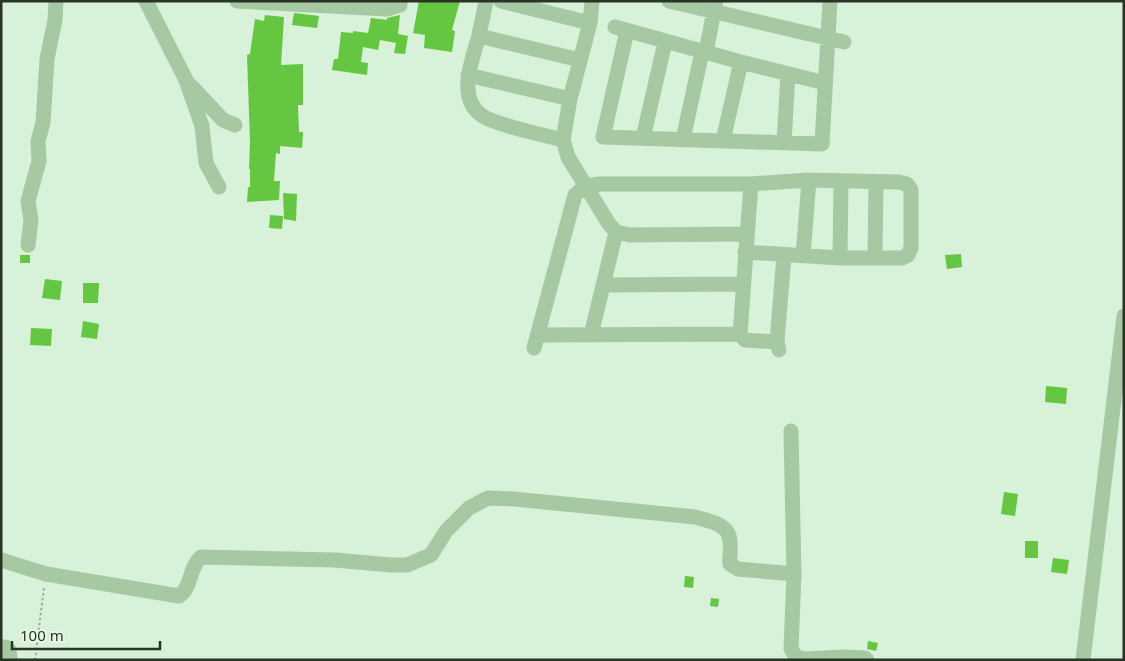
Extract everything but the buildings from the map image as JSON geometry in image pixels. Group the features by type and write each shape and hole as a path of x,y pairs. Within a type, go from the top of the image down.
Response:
{"street":[{"path":"28,245 31,220 28,201 39,161 38,141 43,123 47,59 55,20 56,1"},
{"path":"146,1 186,80 202,126 206,163 218,187"},
{"path":"237,1 387,9 400,5 400,1"},
{"path":"486,1 468,75 470,101 481,115 498,122 562,140"},
{"path":"500,1 590,23"},
{"path":"592,1 590,23 570,99 562,140 568,157 609,224 616,232 630,235 747,234"},
{"path":"671,1 715,7 844,42"},
{"path":"825,82 740,62 621,29 602,137 822,144 830,1"},
{"path":"683,139 715,7"},
{"path":"479,36 580,60"},
{"path":"643,138 665,42"},
{"path":"723,140 740,62"},
{"path":"784,144 788,74"},
{"path":"468,75 570,99"},
{"path":"186,80 223,120 234,125"},
{"path":"802,256 809,180"},
{"path":"840,180 840,258"},
{"path":"740,334 591,334 536,341 575,195 585,186 599,184 751,184 840,180 899,182 907,184 911,190 911,248 908,255 902,258 840,258 745,252"},
{"path":"875,258 876,182"},
{"path":"751,184 740,334 745,340 778,346 784,255"},
{"path":"591,334 616,232"},
{"path":"603,285 743,284"},
{"path":"1083,660 1124,316"},
{"path":"791,431 794,574 791,650 796,657 805,659 843,657 865,658 867,660"},
{"path":"1,560 46,574 179,596 185,593 196,562 202,558 326,560 391,566 407,565 431,555 446,531 469,508 488,498 695,516 720,525 726,530 730,537 730,564 738,569 794,574"},
{"path":"1,647 6,647 10,650 10,660"}],"path":[{"path":"35,660 46,574"}]}
